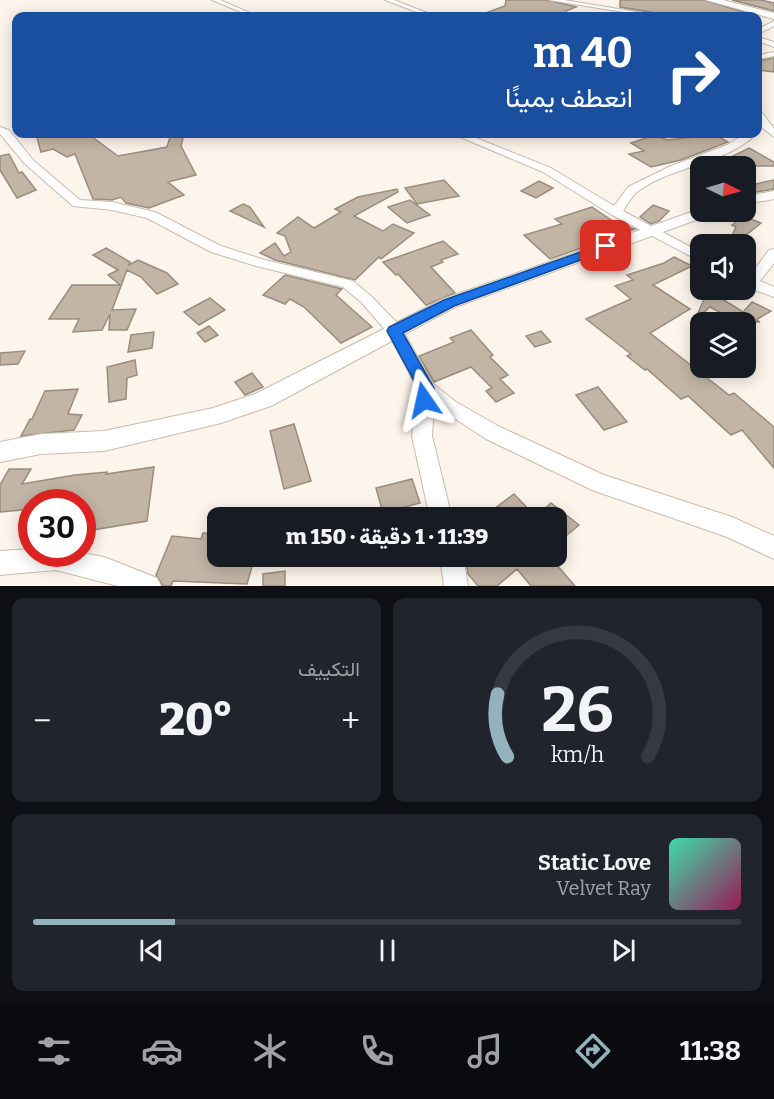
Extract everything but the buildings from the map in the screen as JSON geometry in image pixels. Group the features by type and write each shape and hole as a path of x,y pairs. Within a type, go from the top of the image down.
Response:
{"main road":[{"path":"711,0 758,12"}],"street":[{"path":"215,0 244,12"},
{"path":"388,0 421,12"},
{"path":"552,0 624,12"},
{"path":"585,12 594,8"},
{"path":"0,130 5,132 30,162 77,202 112,206 151,215 216,249 348,284 366,299 395,331 426,388 449,407 535,454 598,483 732,528 774,548"},
{"path":"468,138 547,170 616,212 690,251"},
{"path":"616,212 632,190 675,168 731,147 745,138"},
{"path":"756,198 774,195"},
{"path":"0,452 41,444 104,441 213,417 262,400 449,303 690,217"},
{"path":"756,273 774,253"},
{"path":"756,285 774,292"},
{"path":"426,388 422,436 438,507"},
{"path":"0,563 56,559 104,569 149,586"},
{"path":"453,567 456,586"}],"route":[{"path":"424,400 426,388 415,364 395,331 449,303 606,246"}]}
